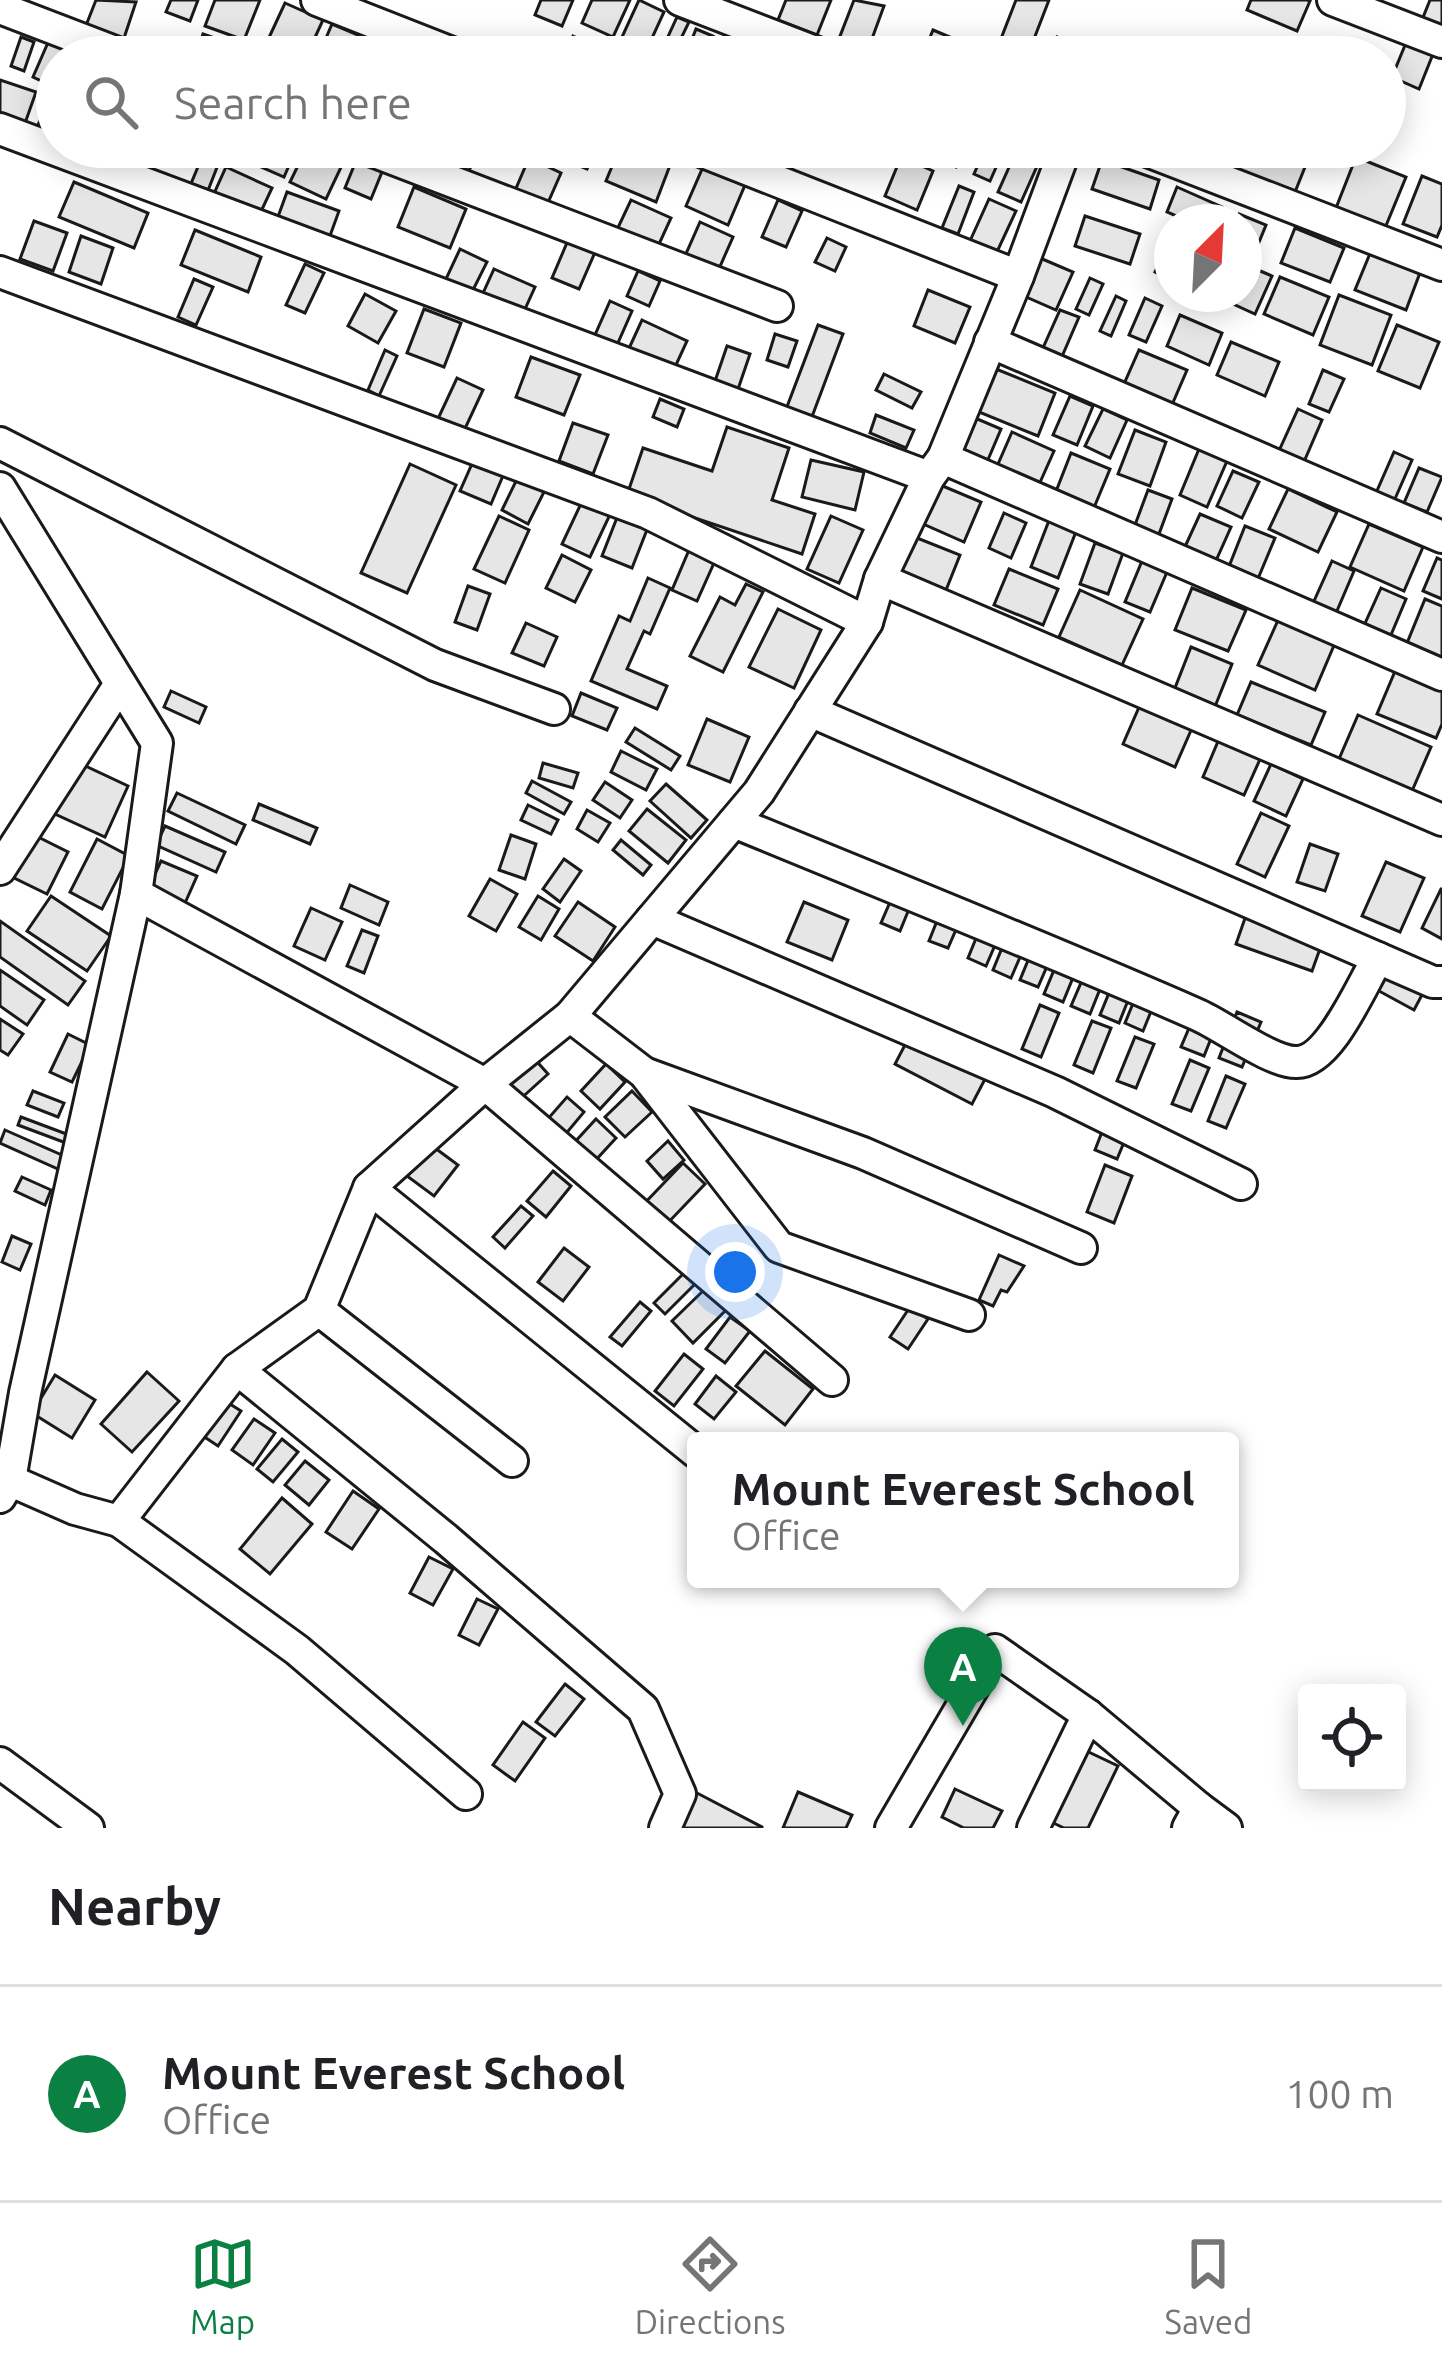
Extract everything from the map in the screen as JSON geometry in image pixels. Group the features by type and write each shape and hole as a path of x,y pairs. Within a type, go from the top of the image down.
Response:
{"street":[{"path":"317,0 409,36"},
{"path":"680,0 773,36"},
{"path":"1333,0 1442,42"},
{"path":"0,8 73,36"},
{"path":"0,129 36,142"},
{"path":"108,168 936,468 1442,675"},
{"path":"417,168 777,306"},
{"path":"744,168 1018,276"},
{"path":"119,1521 237,1369 319,1310 369,1188 570,1016 759,792 867,622 880,579 936,468 1018,276 1057,168"},
{"path":"1191,168 1442,265"},
{"path":"0,272 648,513 867,622"},
{"path":"990,342 1442,537"},
{"path":"0,442 435,665 554,709"},
{"path":"4,508 157,743 136,895 3,1484 119,1521 297,1650 466,1794"},
{"path":"880,579 1442,820"},
{"path":"0,869 120,684"},
{"path":"810,711 1442,982"},
{"path":"734,822 1203,1017 1298,1063 1314,1057 1331,1041 1378,958"},
{"path":"136,895 485,1084 832,1380"},
{"path":"652,919 1055,1092 1241,1184"},
{"path":"570,1016 644,1073 779,1247 969,1315"},
{"path":"644,1073 863,1154 1082,1247"},
{"path":"369,1188 687,1445"},
{"path":"319,1310 512,1461"},
{"path":"237,1369 446,1539 643,1709 680,1794 665,1828"},
{"path":"891,1828 995,1650 1088,1715 1193,1818 1226,1828"},
{"path":"1033,1828 1088,1715"},
{"path":"0,1763 88,1828"}],"building":[{"path":"96,0 136,2 125,36 85,28"},
{"path":"171,0 198,0 190,21 166,12"},
{"path":"215,0 260,0 246,36 205,26"},
{"path":"541,0 573,0 562,26 535,15"},
{"path":"592,0 630,0 613,36 582,23"},
{"path":"639,0 664,12 653,36 622,36"},
{"path":"786,0 831,0 817,35 778,20"},
{"path":"854,0 884,6 873,36 840,36"},
{"path":"1016,0 1049,0 1035,36 1002,36"},
{"path":"1251,0 1310,1 1297,31 1247,10"},
{"path":"1430,0 1442,0 1442,28 1422,20"},
{"path":"285,3 323,20 316,36 270,36"},
{"path":"677,17 689,22 682,36 668,36"},
{"path":"332,24 360,36 327,36"},
{"path":"1410,33 1437,44 1419,89 1406,83"},
{"path":"21,37 34,42 24,71 11,66"},
{"path":"0,80 36,92 23,129 0,122"},
{"path":"198,168 217,168 207,193 190,186"},
{"path":"226,168 272,188 258,218 212,198"},
{"path":"264,168 288,168 284,177"},
{"path":"297,168 341,168 326,199 290,182"},
{"path":"353,168 384,168 371,199 345,188"},
{"path":"449,168 470,168 466,177"},
{"path":"525,168 561,173 543,214 511,200"},
{"path":"611,168 669,168 656,202 606,181"},
{"path":"703,168 745,185 728,225 686,206"},
{"path":"896,168 933,171 917,210 885,196"},
{"path":"977,168 996,168 990,181 974,174"},
{"path":"1009,168 1036,168 1021,202 998,192"},
{"path":"1099,168 1125,168 1159,180 1150,209 1092,189"},
{"path":"1235,168 1305,168 1295,192"},
{"path":"1352,168 1384,168 1406,177 1385,228 1336,208"},
{"path":"1422,176 1442,184 1442,225 1437,237 1403,224"},
{"path":"74,182 148,213 134,248 59,217"},
{"path":"959,186 974,192 958,234 942,228"},
{"path":"414,187 466,209 450,248 398,227"},
{"path":"1177,187 1215,204 1170,204"},
{"path":"287,192 339,211 327,244 275,225"},
{"path":"989,199 1016,211 996,254 970,241"},
{"path":"631,200 671,218 654,255 614,236"},
{"path":"778,200 802,211 786,247 762,237"},
{"path":"1085,216 1140,234 1130,264 1075,246"},
{"path":"34,221 67,233 53,271 20,259"},
{"path":"700,222 733,237 718,271 685,256"},
{"path":"1295,228 1344,248 1330,282 1281,263"},
{"path":"195,230 261,257 248,292 181,265"},
{"path":"81,236 113,248 101,284 69,272"},
{"path":"569,238 596,250 579,289 552,278"},
{"path":"827,238 846,247 835,271 815,262"},
{"path":"460,249 487,262 471,294 445,281"},
{"path":"1371,251 1421,270 1406,310 1355,290"},
{"path":"1040,258 1073,272 1056,310 1024,296"},
{"path":"305,264 324,273 305,313 286,305"},
{"path":"494,269 535,287 520,320 479,302"},
{"path":"638,271 660,281 649,306 627,296"},
{"path":"1262,272 1272,276 1262,298"},
{"path":"1280,277 1329,297 1313,335 1264,314"},
{"path":"1090,278 1103,284 1089,315 1076,309"},
{"path":"194,279 213,287 196,325 178,317"},
{"path":"928,290 970,307 955,343 914,326"},
{"path":"365,294 396,311 378,343 348,326"},
{"path":"1339,295 1391,315 1372,365 1320,345"},
{"path":"1116,296 1126,301 1111,336 1100,331"},
{"path":"1145,298 1154,302 1154,312 1159,312 1146,342 1129,335"},
{"path":"610,301 632,311 613,354 591,344"},
{"path":"424,309 461,323 444,367 407,353"},
{"path":"1060,310 1079,317 1057,368 1038,359"},
{"path":"1180,315 1222,333 1209,365 1167,346"},
{"path":"642,320 687,341 670,378 625,357"},
{"path":"818,325 843,334 810,422 785,412"},
{"path":"1397,325 1439,342 1420,388 1378,371"},
{"path":"775,334 797,341 788,367 767,360"},
{"path":"1231,342 1279,362 1265,396 1217,375"},
{"path":"727,346 750,354 736,395 713,387"},
{"path":"385,350 397,356 379,396 368,390"},
{"path":"1139,350 1187,370 1168,414 1120,393"},
{"path":"531,357 580,375 564,415 516,397"},
{"path":"991,367 1055,393 1038,436 974,410"},
{"path":"1323,370 1344,379 1329,412 1309,404"},
{"path":"884,374 921,392 912,408 876,390"},
{"path":"457,378 483,390 462,435 436,423"},
{"path":"1070,396 1093,406 1077,445 1053,435"},
{"path":"660,399 684,409 677,427 653,417"},
{"path":"1103,409 1127,420 1110,458 1085,446"},
{"path":"1298,409 1322,420 1303,464 1278,453"},
{"path":"876,415 914,430 906,448 870,433"},
{"path":"968,415 1001,429 984,469 951,455"},
{"path":"573,423 608,435 593,474 559,461"},
{"path":"727,427 789,448 772,500 815,514 802,554 627,495 643,448 712,471"},
{"path":"1135,430 1166,442 1150,486 1118,474"},
{"path":"1012,432 1054,451 1037,489 995,471"},
{"path":"1199,449 1227,461 1207,507 1180,495"},
{"path":"1394,452 1412,460 1394,501 1376,493"},
{"path":"1071,453 1110,469 1093,510 1055,494"},
{"path":"475,457 505,471 491,504 460,491"},
{"path":"811,460 864,472 855,510 802,497"},
{"path":"410,464 456,485 407,593 361,573"},
{"path":"1419,468 1442,477 1427,512 1404,503"},
{"path":"1233,471 1259,482 1242,518 1217,506"},
{"path":"517,479 544,492 528,524 502,510"},
{"path":"938,484 981,502 964,542 921,523"},
{"path":"1288,489 1337,512 1318,552 1269,529"},
{"path":"1148,490 1172,499 1156,542 1132,533"},
{"path":"586,493 614,506 590,557 562,544"},
{"path":"620,510 650,522 632,568 602,556"},
{"path":"1004,513 1026,523 1011,558 989,548"},
{"path":"1200,514 1231,527 1214,565 1183,551"},
{"path":"499,516 529,530 505,583 474,569"},
{"path":"831,516 863,530 839,583 807,569"},
{"path":"1050,518 1077,529 1058,578 1031,567"},
{"path":"1369,524 1423,547 1404,591 1350,567"},
{"path":"1245,526 1275,538 1257,581 1228,569"},
{"path":"907,534 960,555 946,590 893,568"},
{"path":"692,543 718,554 697,601 672,590"},
{"path":"1095,543 1123,553 1108,594 1080,584"},
{"path":"562,555 591,570 575,602 546,588"},
{"path":"1437,558 1442,560 1442,599 1423,591"},
{"path":"1142,561 1167,572 1150,612 1125,602"},
{"path":"1332,561 1354,571 1333,620 1310,610"},
{"path":"1009,569 1058,589 1043,625 994,605"},
{"path":"648,578 670,588 650,634 644,631 627,669 667,686 657,709 591,681 619,616 630,621"},
{"path":"746,584 763,592 723,672 690,656 720,597 735,605"},
{"path":"468,586 490,594 477,630 455,622"},
{"path":"1192,588 1246,610 1228,651 1175,630"},
{"path":"1381,588 1406,599 1388,642 1362,630"},
{"path":"1080,590 1143,619 1122,665 1059,637"},
{"path":"1425,599 1442,606 1442,668 1403,653"},
{"path":"778,609 821,630 794,688 749,667"},
{"path":"1279,618 1335,643 1315,690 1258,665"},
{"path":"526,623 557,637 544,666 512,653"},
{"path":"1191,647 1232,664 1214,709 1173,693"},
{"path":"1396,669 1442,687 1442,724 1436,738 1377,714"},
{"path":"1251,682 1325,712 1311,745 1237,715"},
{"path":"171,691 206,707 199,723 164,707"},
{"path":"581,693 617,708 607,730 572,716"},
{"path":"1140,705 1192,728 1175,767 1123,744"},
{"path":"1358,715 1431,747 1412,791 1339,759"},
{"path":"707,719 749,737 730,782 688,765"},
{"path":"635,728 680,756 671,770 626,742"},
{"path":"1219,739 1261,757 1244,795 1203,777"},
{"path":"621,751 657,769 646,790 611,772"},
{"path":"79,763 128,786 105,837 55,814"},
{"path":"543,763 578,773 573,788 539,778"},
{"path":"1271,764 1303,779 1286,816 1254,801"},
{"path":"532,781 571,802 564,814 526,793"},
{"path":"605,782 632,800 620,818 593,800"},
{"path":"666,784 707,820 691,838 650,801"},
{"path":"177,793 245,825 236,844 168,811"},
{"path":"259,804 317,828 310,844 253,820"},
{"path":"528,805 558,820 551,834 521,820"},
{"path":"647,809 686,840 668,863 629,831"},
{"path":"587,810 610,823 598,842 577,829"},
{"path":"1261,813 1289,826 1265,877 1237,864"},
{"path":"165,826 225,852 216,872 156,845"},
{"path":"26,831 68,852 47,894 4,873"},
{"path":"511,835 536,844 525,879 499,870"},
{"path":"97,839 129,856 102,909 70,892"},
{"path":"621,840 651,865 643,875 613,850"},
{"path":"1310,844 1338,854 1325,891 1297,882"},
{"path":"564,859 581,871 560,902 543,889"},
{"path":"161,861 197,876 185,903 149,887"},
{"path":"1386,862 1424,878 1400,932 1362,916"},
{"path":"490,879 517,894 496,931 469,916"},
{"path":"900,879 918,887 900,931 881,923"},
{"path":"350,885 388,902 379,925 341,908"},
{"path":"1442,889 1442,939 1422,928"},
{"path":"51,896 111,936 87,971 27,931"},
{"path":"538,896 559,909 541,940 519,927"},
{"path":"947,896 967,904 948,948 929,941"},
{"path":"578,902 615,927 593,961 555,936"},
{"path":"804,902 848,920 832,960 787,942"},
{"path":"1250,904 1326,932 1312,971 1236,944"},
{"path":"311,908 342,922 325,960 294,946"},
{"path":"986,914 1005,922 986,966 968,958"},
{"path":"0,921 85,981 68,1005 0,957"},
{"path":"1011,926 1030,934 1011,978 993,970"},
{"path":"362,930 378,936 364,973 347,966"},
{"path":"1038,936 1057,943 1038,987 1020,980"},
{"path":"1387,949 1433,974 1414,1010 1368,985"},
{"path":"1062,951 1081,958 1063,1002 1044,994"},
{"path":"1090,962 1108,969 1090,1014 1071,1006"},
{"path":"0,970 44,1000 27,1025 0,1006"},
{"path":"1118,971 1137,978 1119,1023 1100,1015"},
{"path":"1143,979 1161,987 1143,1031 1125,1023"},
{"path":"1040,1005 1059,1013 1041,1057 1022,1049"},
{"path":"1198,1007 1220,1016 1204,1056 1181,1047"},
{"path":"1237,1012 1261,1022 1242,1067 1219,1058"},
{"path":"0,1019 23,1034 8,1055 0,1050"},
{"path":"918,1020 995,1060 972,1104 895,1064"},
{"path":"1092,1021 1111,1028 1093,1073 1074,1065"},
{"path":"68,1034 90,1045 72,1082 50,1072"},
{"path":"1135,1037 1154,1044 1136,1088 1117,1081"},
{"path":"531,1055 548,1074 517,1102 499,1083"},
{"path":"1190,1060 1209,1068 1191,1111 1172,1104"},
{"path":"606,1064 625,1082 600,1109 581,1091"},
{"path":"1226,1076 1245,1084 1226,1128 1208,1121"},
{"path":"33,1091 64,1103 58,1117 27,1105"},
{"path":"632,1091 652,1112 625,1137 605,1117"},
{"path":"567,1097 584,1112 564,1136 546,1121"},
{"path":"1112,1106 1135,1116 1117,1159 1095,1150"},
{"path":"21,1117 69,1135 66,1143 18,1125"},
{"path":"596,1119 616,1138 593,1163 573,1144"},
{"path":"5,1130 64,1156 58,1169 0,1143"},
{"path":"668,1141 684,1160 663,1179 647,1161"},
{"path":"431,1145 458,1165 434,1196 407,1176"},
{"path":"683,1163 705,1184 663,1228 641,1207"},
{"path":"1105,1165 1132,1176 1114,1223 1087,1212"},
{"path":"553,1171 571,1186 546,1217 527,1201"},
{"path":"22,1177 51,1190 45,1205 15,1191"},
{"path":"521,1206 533,1216 505,1248 493,1237"},
{"path":"12,1236 31,1244 20,1270 2,1262"},
{"path":"564,1248 589,1267 563,1301 538,1282"},
{"path":"999,1255 1024,1266 993,1306 979,1300"},
{"path":"685,1272 696,1283 665,1314 654,1303"},
{"path":"706,1288 727,1309 693,1343 672,1321"},
{"path":"640,1302 651,1311 622,1346 610,1337"},
{"path":"910,1307 928,1319 908,1349 890,1337"},
{"path":"730,1317 750,1331 725,1363 706,1349"},
{"path":"765,1351 813,1389 785,1425 736,1386"},
{"path":"684,1354 703,1369 674,1406 655,1391"},
{"path":"147,1372 179,1401 132,1452 101,1424"},
{"path":"55,1375 95,1400 72,1438 32,1413"},
{"path":"716,1376 736,1392 714,1419 695,1404"},
{"path":"222,1399 241,1411 218,1446 200,1434"},
{"path":"254,1419 275,1433 253,1465 232,1450"},
{"path":"282,1439 298,1452 273,1482 257,1469"},
{"path":"305,1461 329,1480 309,1505 285,1485"},
{"path":"353,1491 379,1509 352,1549 326,1532"},
{"path":"282,1498 312,1524 270,1574 240,1549"},
{"path":"429,1557 453,1569 433,1605 410,1593"},
{"path":"477,1599 498,1609 479,1645 459,1635"},
{"path":"565,1684 584,1699 555,1736 536,1722"},
{"path":"523,1722 545,1738 515,1781 493,1765"},
{"path":"1076,1746 1118,1766 1088,1828 1064,1828 1041,1817"},
{"path":"955,1789 1002,1811 993,1828 964,1828 942,1817"},
{"path":"798,1792 852,1815 846,1828 783,1828"},
{"path":"697,1793 762,1827 762,1828 679,1828"}],"place":[{"name":"Mount Everest School","path":"963,1726"}]}
